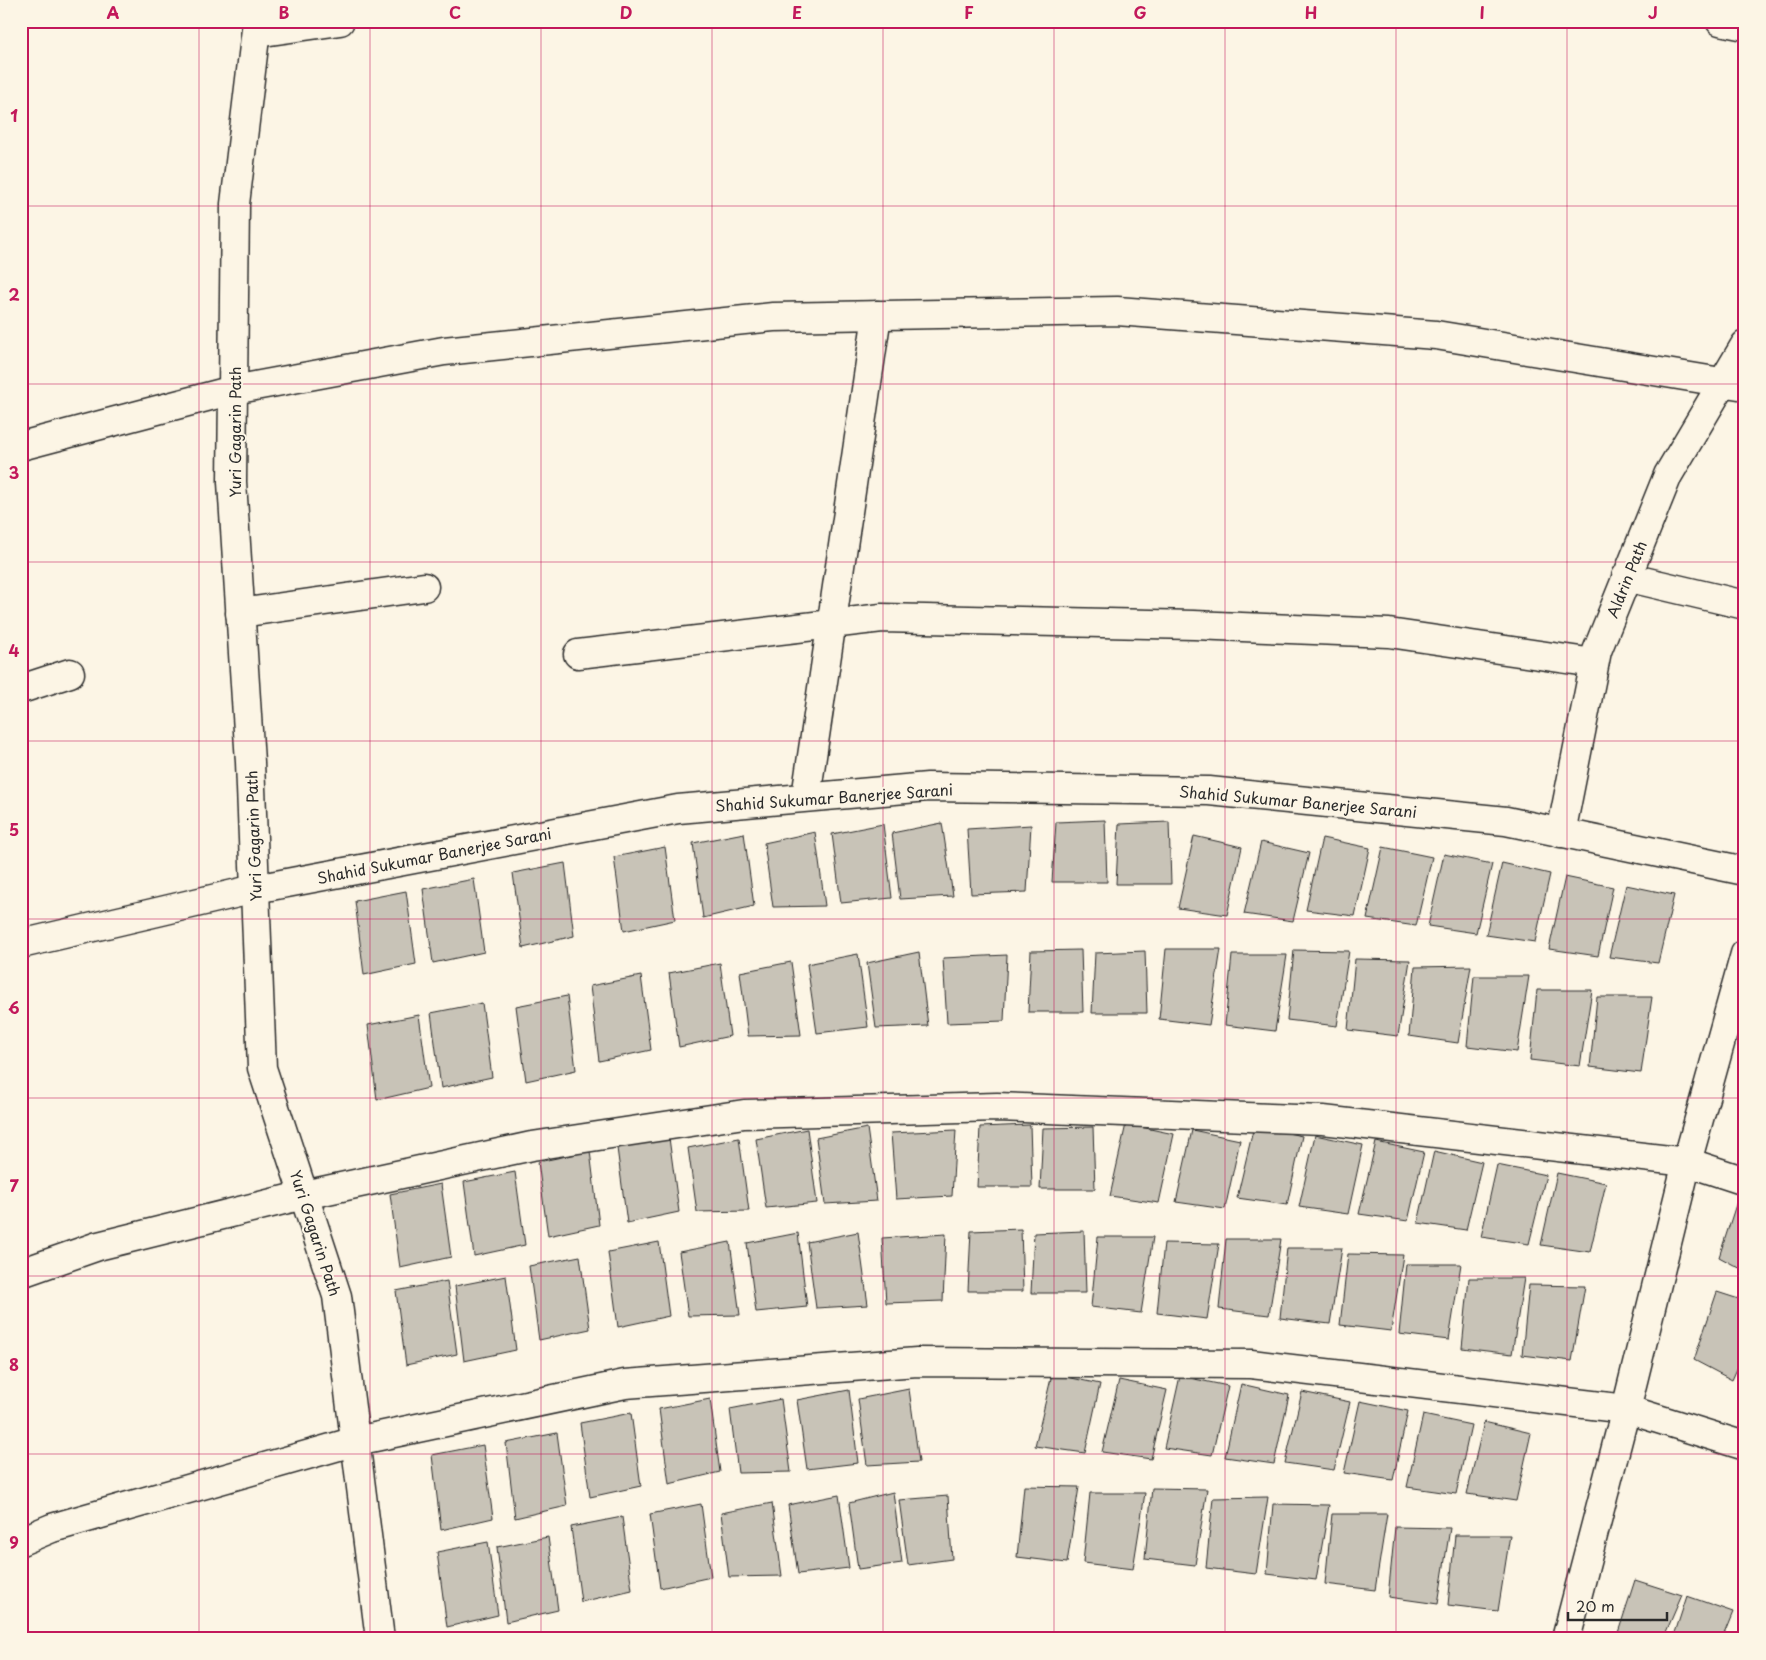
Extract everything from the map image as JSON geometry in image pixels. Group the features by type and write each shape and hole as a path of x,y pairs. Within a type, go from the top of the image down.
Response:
{"street":[{"path":"256,27 340,21"},
{"path":"1720,21 1745,26"},
{"name":"Yuri Gagarin Path","path":"256,27 235,204 232,482 250,762 262,1068 337,1296 380,1639"},
{"path":"21,446 233,390 444,351 773,317 1117,311 1436,335 1734,384"},
{"path":"806,798 877,315"},
{"name":"Aldrin Path","path":"1561,832 1597,651 1668,475 1734,384 1745,345"},
{"path":"1626,577 1745,605"},
{"path":"240,613 424,588"},
{"path":"578,654 882,618 1194,625 1389,633 1594,664"},
{"path":"21,689 70,673"},
{"name":"Shahid Sukumar Banerjee Sarani","path":"21,944 255,889 678,809 928,787 1209,790 1506,821 1745,871"},
{"path":"1566,1639 1626,1410 1686,1162 1745,954"},
{"path":"21,1274 98,1246 304,1195 532,1146 744,1114 977,1108 1322,1120 1686,1162 1745,1181"},
{"path":"21,1541 52,1528 356,1441 625,1384 917,1362 1251,1364 1626,1410 1745,1446"}],"building":[{"path":"1105,820 1107,882 1052,882 1056,822"},
{"path":"1169,822 1171,884 1116,884 1119,824"},
{"path":"942,823 953,896 900,899 892,833"},
{"path":"883,824 892,898 841,903 832,834"},
{"path":"1031,825 1027,892 971,894 967,829"},
{"path":"815,832 825,906 773,907 764,843"},
{"path":"744,833 754,906 703,918 693,843"},
{"path":"1194,836 1242,847 1227,915 1178,908"},
{"path":"1322,838 1370,848 1355,916 1306,910"},
{"path":"1261,842 1309,853 1293,921 1244,914"},
{"path":"665,847 675,920 624,931 614,857"},
{"path":"1383,847 1432,857 1416,926 1367,919"},
{"path":"1444,854 1492,864 1476,933 1428,926"},
{"path":"565,863 574,936 523,948 513,873"},
{"path":"1502,863 1550,874 1535,942 1486,935"},
{"path":"1565,877 1613,887 1598,956 1549,949"},
{"path":"474,879 484,952 433,963 423,889"},
{"path":"1626,885 1674,895 1658,963 1609,957"},
{"path":"406,891 416,964 364,975 355,901"},
{"path":"1166,949 1221,949 1209,1025 1159,1019"},
{"path":"1081,950 1083,1012 1028,1012 1031,951"},
{"path":"1294,950 1349,951 1337,1026 1287,1020"},
{"path":"1145,951 1147,1013 1092,1013 1095,953"},
{"path":"919,952 928,1026 876,1028 867,963"},
{"path":"858,954 868,1027 817,1033 807,964"},
{"path":"1007,955 1004,1021 947,1023 943,958"},
{"path":"1232,955 1287,955 1275,1031 1225,1025"},
{"path":"1355,959 1410,960 1398,1036 1348,1030"},
{"path":"791,962 801,1035 748,1036 740,972"},
{"path":"720,963 730,1036 679,1047 669,973"},
{"path":"1471,966 1458,1043 1409,1036 1415,967"},
{"path":"641,976 651,1050 599,1061 590,986"},
{"path":"1474,976 1529,976 1517,1052 1467,1046"},
{"path":"1537,990 1592,990 1580,1066 1530,1060"},
{"path":"567,996 576,1070 526,1081 516,1006"},
{"path":"1597,997 1652,997 1641,1073 1590,1067"},
{"path":"482,1003 492,1077 441,1088 431,1013"},
{"path":"419,1015 429,1088 377,1100 368,1025"},
{"path":"1126,1124 1174,1134 1159,1203 1110,1196"},
{"path":"1030,1125 1032,1187 977,1187 980,1127"},
{"path":"1254,1126 1302,1136 1287,1205 1237,1198"},
{"path":"1093,1127 1095,1189 1040,1189 1043,1128"},
{"path":"867,1128 877,1201 825,1204 816,1138"},
{"path":"807,1129 817,1203 766,1208 756,1139"},
{"path":"956,1130 952,1196 896,1199 891,1133"},
{"path":"1192,1130 1240,1140 1225,1209 1176,1202"},
{"path":"1315,1135 1363,1145 1348,1214 1299,1207"},
{"path":"669,1138 679,1212 627,1223 617,1148"},
{"path":"739,1138 749,1211 697,1212 688,1148"},
{"path":"1376,1142 1424,1152 1408,1221 1359,1214"},
{"path":"590,1151 599,1225 548,1236 538,1162"},
{"path":"1434,1151 1482,1162 1466,1230 1418,1223"},
{"path":"1497,1165 1546,1175 1529,1244 1481,1237"},
{"path":"515,1172 525,1245 474,1256 464,1182"},
{"path":"1557,1173 1606,1183 1590,1252 1541,1245"},
{"path":"441,1184 451,1257 400,1268 390,1194"},
{"path":"1741,1189 1745,1190 1745,1271 1719,1257"},
{"path":"1021,1229 1023,1291 968,1291 971,1231"},
{"path":"1084,1231 1086,1293 1031,1293 1034,1233"},
{"path":"858,1232 868,1305 816,1308 807,1242"},
{"path":"798,1233 807,1307 756,1312 747,1243"},
{"path":"946,1234 943,1301 886,1303 882,1238"},
{"path":"1098,1237 1153,1237 1141,1313 1091,1307"},
{"path":"1226,1239 1281,1239 1269,1315 1219,1309"},
{"path":"659,1242 669,1316 618,1327 608,1252"},
{"path":"730,1242 740,1315 688,1316 679,1252"},
{"path":"1164,1243 1219,1244 1207,1319 1157,1313"},
{"path":"1287,1248 1342,1248 1330,1324 1280,1318"},
{"path":"1348,1254 1403,1255 1391,1331 1340,1325"},
{"path":"580,1256 590,1329 539,1340 529,1266"},
{"path":"1406,1264 1461,1264 1449,1340 1399,1334"},
{"path":"506,1276 516,1350 464,1361 455,1286"},
{"path":"1469,1278 1524,1278 1512,1354 1462,1348"},
{"path":"447,1281 457,1354 406,1365 396,1291"},
{"path":"1529,1285 1585,1286 1572,1361 1522,1355"},
{"path":"1717,1292 1745,1301 1745,1351 1732,1380 1694,1360"},
{"path":"1052,1374 1100,1384 1085,1453 1035,1446"},
{"path":"1180,1376 1228,1386 1212,1455 1164,1448"},
{"path":"1119,1380 1167,1390 1151,1459 1102,1452"},
{"path":"1241,1384 1289,1395 1274,1464 1225,1457"},
{"path":"909,1389 919,1462 867,1465 858,1399"},
{"path":"849,1390 858,1463 807,1469 797,1400"},
{"path":"1302,1392 1350,1402 1334,1470 1285,1463"},
{"path":"710,1399 720,1472 669,1484 659,1409"},
{"path":"781,1399 791,1472 738,1473 730,1409"},
{"path":"1360,1401 1408,1411 1393,1480 1344,1473"},
{"path":"631,1413 641,1486 590,1497 580,1423"},
{"path":"1423,1415 1471,1425 1456,1494 1407,1487"},
{"path":"1484,1422 1531,1433 1516,1501 1467,1494"},
{"path":"557,1433 567,1506 515,1518 506,1443"},
{"path":"483,1445 493,1518 441,1530 432,1455"},
{"path":"1024,1486 1079,1487 1067,1563 1017,1557"},
{"path":"1152,1488 1207,1489 1195,1565 1145,1559"},
{"path":"893,1492 902,1563 858,1569 849,1503"},
{"path":"1090,1493 1145,1493 1133,1569 1083,1563"},
{"path":"839,1495 849,1568 798,1574 788,1505"},
{"path":"948,1496 952,1559 908,1565 899,1500"},
{"path":"1268,1497 1256,1574 1206,1568 1213,1498"},
{"path":"772,1503 782,1576 729,1577 721,1513"},
{"path":"701,1504 711,1577 660,1588 650,1514"},
{"path":"1273,1504 1329,1505 1316,1580 1267,1574"},
{"path":"1332,1514 1387,1514 1375,1590 1325,1584"},
{"path":"622,1517 632,1590 581,1602 571,1527"},
{"path":"1395,1527 1450,1528 1438,1604 1388,1597"},
{"path":"1455,1535 1510,1535 1498,1611 1448,1605"},
{"path":"548,1537 558,1610 506,1622 497,1547"},
{"path":"488,1542 498,1615 447,1627 437,1552"},
{"path":"1635,1580 1682,1595 1663,1639 1616,1639"},
{"path":"1687,1596 1733,1612 1722,1639 1673,1639"}]}
